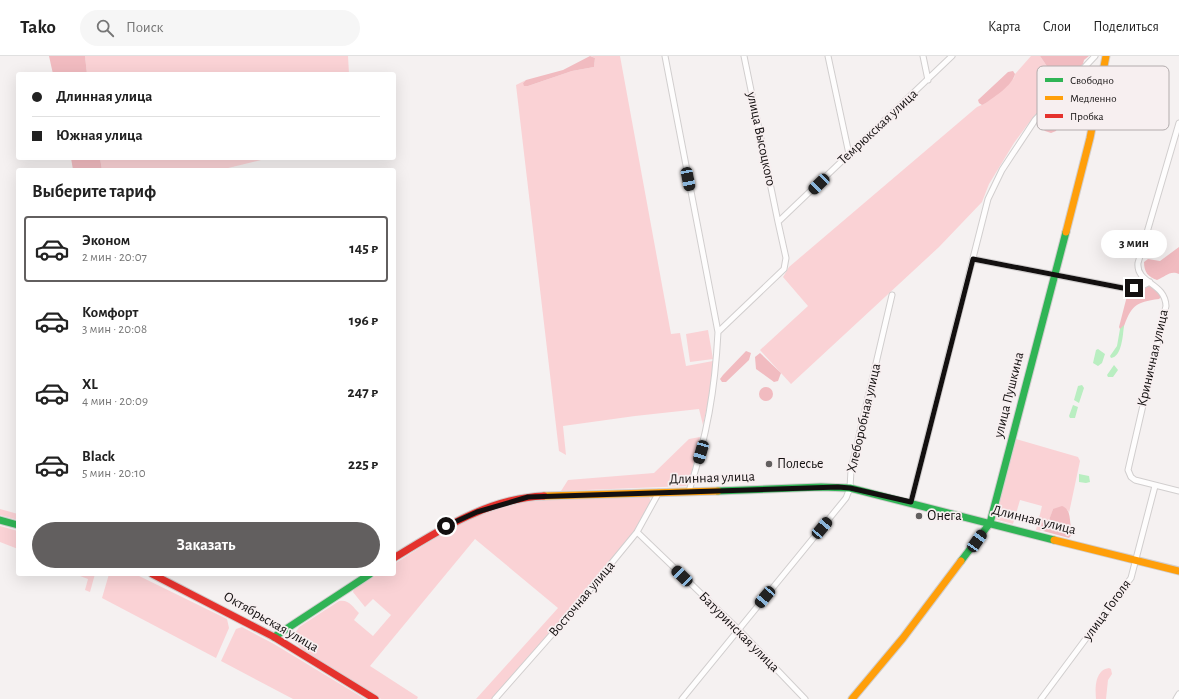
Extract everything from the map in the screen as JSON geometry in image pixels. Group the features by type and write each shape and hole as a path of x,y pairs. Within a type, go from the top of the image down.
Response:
{"street":[{"path":"665,56 718,332 714,390 701,452 689,491"},
{"name":"улица Высоцкого","path":"744,56 778,222"},
{"path":"828,56 849,154"},
{"path":"923,56 928,80"},
{"name":"Темрюкская улица","path":"778,222 952,56"},
{"path":"1085,66 1095,56"},
{"name":"улица Пушкина","path":"1104,66 1106,56"},
{"path":"911,502 988,199 1002,170 1037,120"},
{"name":"Криничная улица","path":"1155,486 1135,480 1129,472 1128,467 1166,306 1163,293 1138,271 1140,253 1179,123"},
{"name":"улица Пушкина","path":"852,699 902,638 990,522 1092,130"},
{"path":"718,332 784,270 786,258 778,222"},
{"path":"973,259 1123,288 1134,288 1150,282"},
{"name":"Хлеборобная улица","path":"682,699 842,504 850,488 851,470 892,295"},
{"path":"1155,486 1179,491"},
{"name":"улица Гоголя","path":"1041,699 1128,583 1134,572 1155,486"},
{"name":"Длинная улица","path":"396,557 462,518 516,499 659,492 820,487 850,488 911,502 1179,571"},
{"name":"Восточная улица","path":"495,699 569,615 637,532 659,492"},
{"path":"0,520 16,524"},
{"name":"Батуринская улица","path":"637,532 738,629 805,699"},
{"name":"Октябрьская улица","path":"156,576 274,637 375,699"},
{"path":"274,637 367,576"},
{"path":"1176,699 1179,694"}],"shaded area":[{"path":"49,56 85,56 87,72 53,72"},
{"path":"85,56 348,56 349,72 87,72"},
{"path":"590,56 595,58 594,67 572,71 524,86 523,83 526,80 563,70"},
{"path":"591,56 620,56 671,334 680,333 686,366 713,361 712,384 703,425 699,409 563,426 566,455 559,451 516,85 526,80 523,83 528,86 572,71 594,67 595,58"},
{"path":"1031,56 1040,56 1047,66 1037,66 1037,113 1014,143 989,184 982,202 939,247 791,384 760,350 808,306 783,277 789,267 977,107 986,103 1014,78 1015,74"},
{"path":"1040,56 1089,56 1084,60 1081,66 1047,66"},
{"path":"1013,71 1015,74 1007,87 986,103 982,105 979,103 978,100 1008,72"},
{"path":"1044,130 1056,130 1051,133"},
{"path":"71,160 100,160 102,168 73,168"},
{"path":"100,160 261,160 228,168 102,168"},
{"path":"1179,247 1179,274 1170,273 1157,280 1147,274 1144,262 1148,259 1160,261"},
{"path":"1148,286 1156,289 1161,297 1159,299 1144,302 1135,306 1123,329 1120,329 1119,327 1127,296 1137,295"},
{"path":"1124,325 1120,349 1115,357 1111,358 1110,356 1117,346 1120,329"},
{"path":"708,330 713,359 690,362 686,334"},
{"path":"1098,349 1105,354 1102,363 1098,366 1093,363 1096,350"},
{"path":"746,351 751,353 749,360 726,382 722,382 720,379 723,375"},
{"path":"760,353 781,373 778,381 774,382 756,369 755,357"},
{"path":"1114,365 1118,370 1113,377 1108,377 1107,375"},
{"path":"1082,385 1084,388 1079,403 1074,400 1078,386"},
{"path":"766,387 771,389 773,394 771,399 766,401 761,399 759,394 761,389"},
{"path":"1073,405 1078,407 1075,418 1070,418 1069,416"},
{"path":"700,437 689,483 686,486 561,491 568,480 654,473 689,439"},
{"path":"1016,439 1078,457 1080,461 1069,513 1068,510 1053,509 1050,518 1041,528 1043,531 1036,530 1042,506 1020,500 1013,524 994,519"},
{"path":"1079,474 1089,476 1090,482 1079,482"},
{"path":"648,495 651,501 634,533 567,614 493,699 476,699 558,608 475,539 370,666 418,697 417,699 381,699 304,651 296,643 294,635 299,627 339,601 346,601 353,606 359,613 354,620 373,636 391,615 373,599 365,607 353,592 354,589 375,576 396,576 396,563 474,517 509,504 526,501"},
{"path":"1062,506 1068,511 1069,514 1073,533 1069,538 1043,531 1041,528 1042,523 1049,520 1053,509"},
{"path":"0,509 16,513 16,519 0,515"},
{"path":"0,526 16,530 16,548 0,542"},
{"path":"80,576 94,576 90,592 85,590 88,579"},
{"path":"108,576 139,576 227,619 229,628 216,658 102,598"},
{"path":"242,627 274,644 365,699 293,699 221,661 236,629"},
{"path":"1104,669 1111,669 1112,674 1108,680 1106,699 1096,699 1096,685 1098,676"}],"traffic: fast":[{"path":"961,561 990,523 1066,232"},
{"path":"718,491 821,487 850,488 1054,540"},
{"path":"0,520 16,524"},
{"path":"274,637 367,576"}],"traffic: slow":[{"path":"1104,66 1106,56"},
{"path":"1066,232 1092,130"},
{"path":"544,496 718,491"},
{"path":"1054,540 1179,571"},
{"path":"852,699 903,638 961,561"}],"traffic: jam":[{"path":"396,557 465,517 484,509 524,498 544,496"},
{"path":"156,576 274,637 375,699"}],"place":[{"name":"Полесье","path":"769,464"},
{"name":"Онега","path":"919,516"}],"route":[{"path":"446,526 477,512 516,499 528,497 838,487 850,488 911,502 973,259 1123,288 1134,288"}]}
